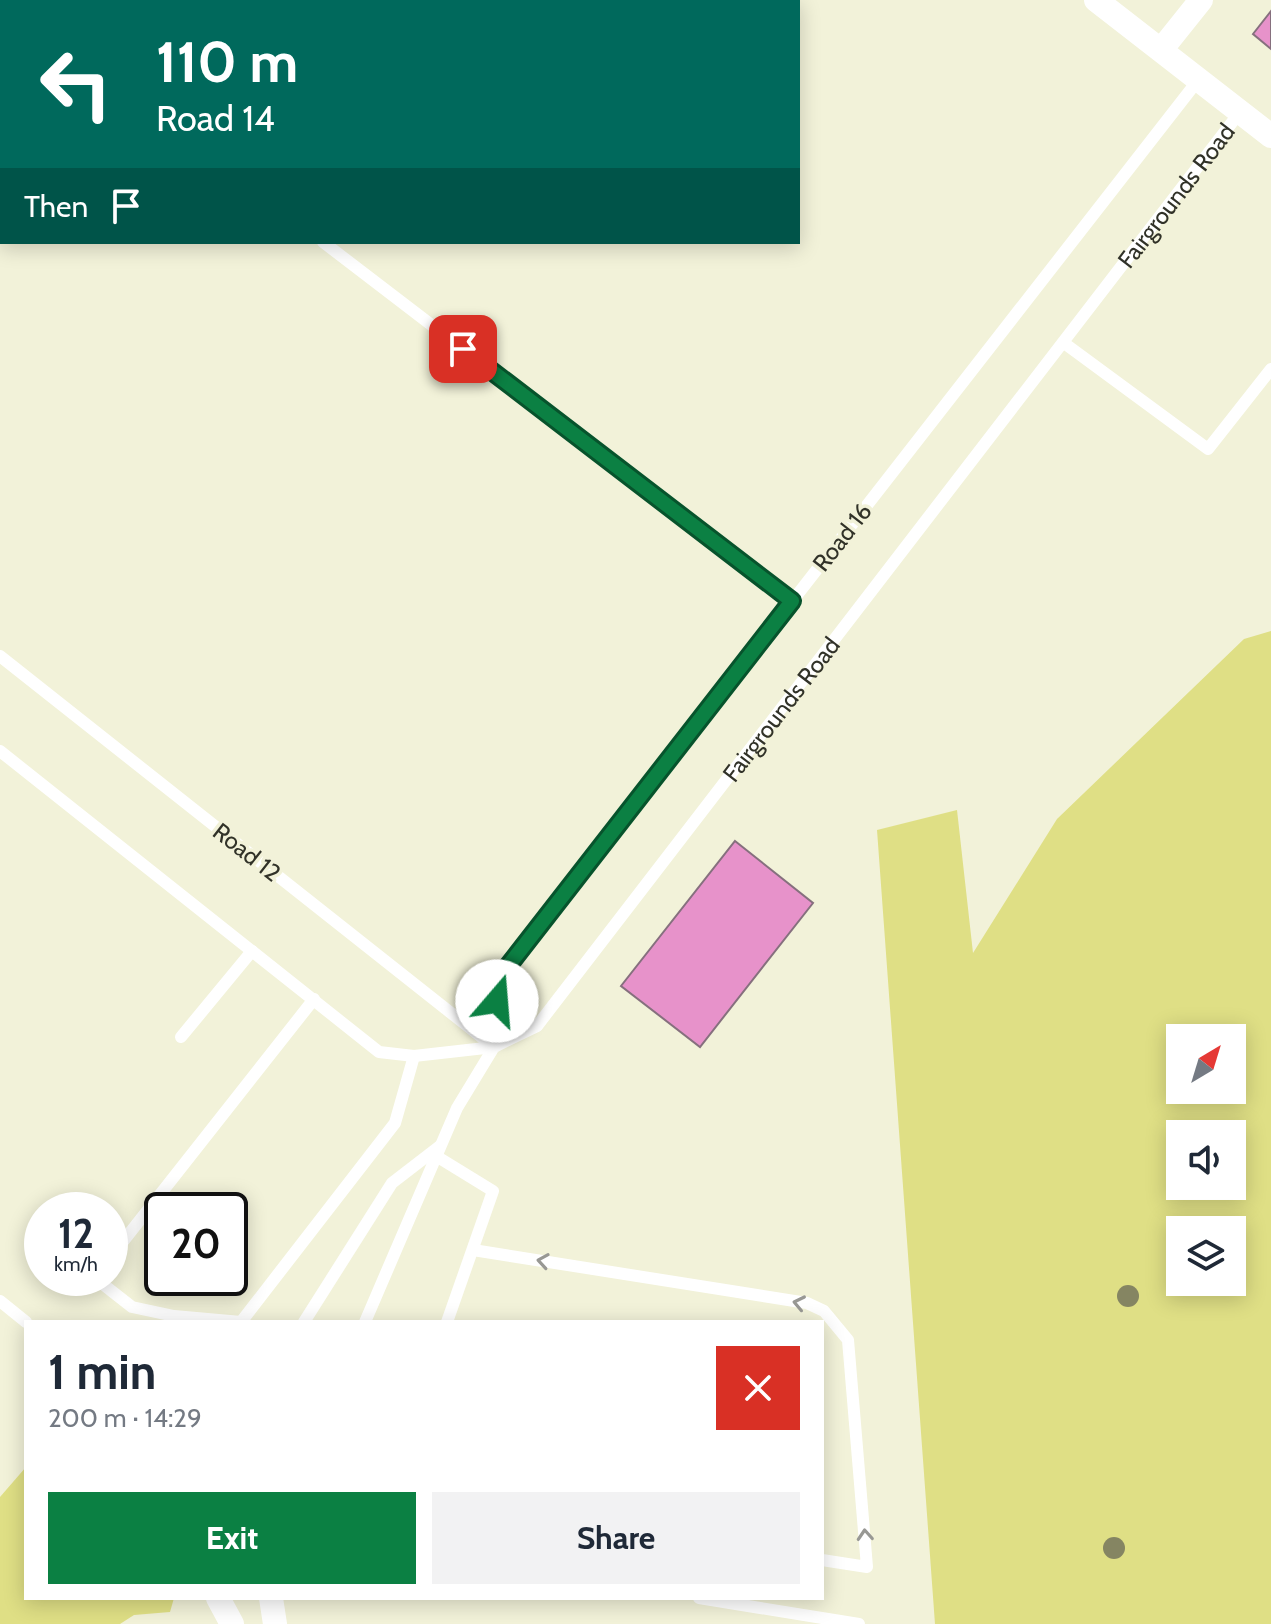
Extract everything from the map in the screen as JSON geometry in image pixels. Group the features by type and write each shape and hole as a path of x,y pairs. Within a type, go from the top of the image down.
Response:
{"street":[{"path":"1096,0 1271,136"},
{"path":"1161,50 1201,0"},
{"path":"219,1600 232,1624"},
{"path":"271,1600 275,1624"}],"lane":[{"name":"Road 16","path":"494,1047 498,979 1199,79"},
{"name":"Fairgrounds Road","path":"494,1047 537,1026 1240,112"},
{"path":"326,244 792,601"},
{"path":"1064,343 1208,449 1271,369"},
{"name":"Road 12","path":"0,656 494,1047"},
{"path":"0,751 379,1052 414,1056 494,1047"},
{"path":"181,1037 252,951"},
{"path":"128,1235 314,999"},
{"path":"366,1320 457,1108 494,1047"},
{"path":"243,1320 395,1123 414,1056"},
{"path":"439,1150 493,1191 448,1320"},
{"path":"305,1320 392,1183 439,1150"},
{"path":"473,1250 807,1303 824,1311 848,1340 867,1567 824,1560"},
{"path":"118,1296 132,1307 174,1316 219,1320"},
{"path":"0,1301 24,1320"},
{"path":"711,1600 859,1624"}],"shaded area":[{"path":"1271,631 1271,1624 935,1624 877,830 957,810 973,953 1057,819 1244,639"},
{"path":"24,1469 24,1600 173,1600 170,1612 134,1615 120,1624 0,1624 0,1497"}],"building":[{"path":"1271,11 1271,49 1253,34"},
{"path":"735,841 813,903 700,1047 621,986"}],"route":[{"path":"463,349 792,601 498,979 497,1001"}]}
